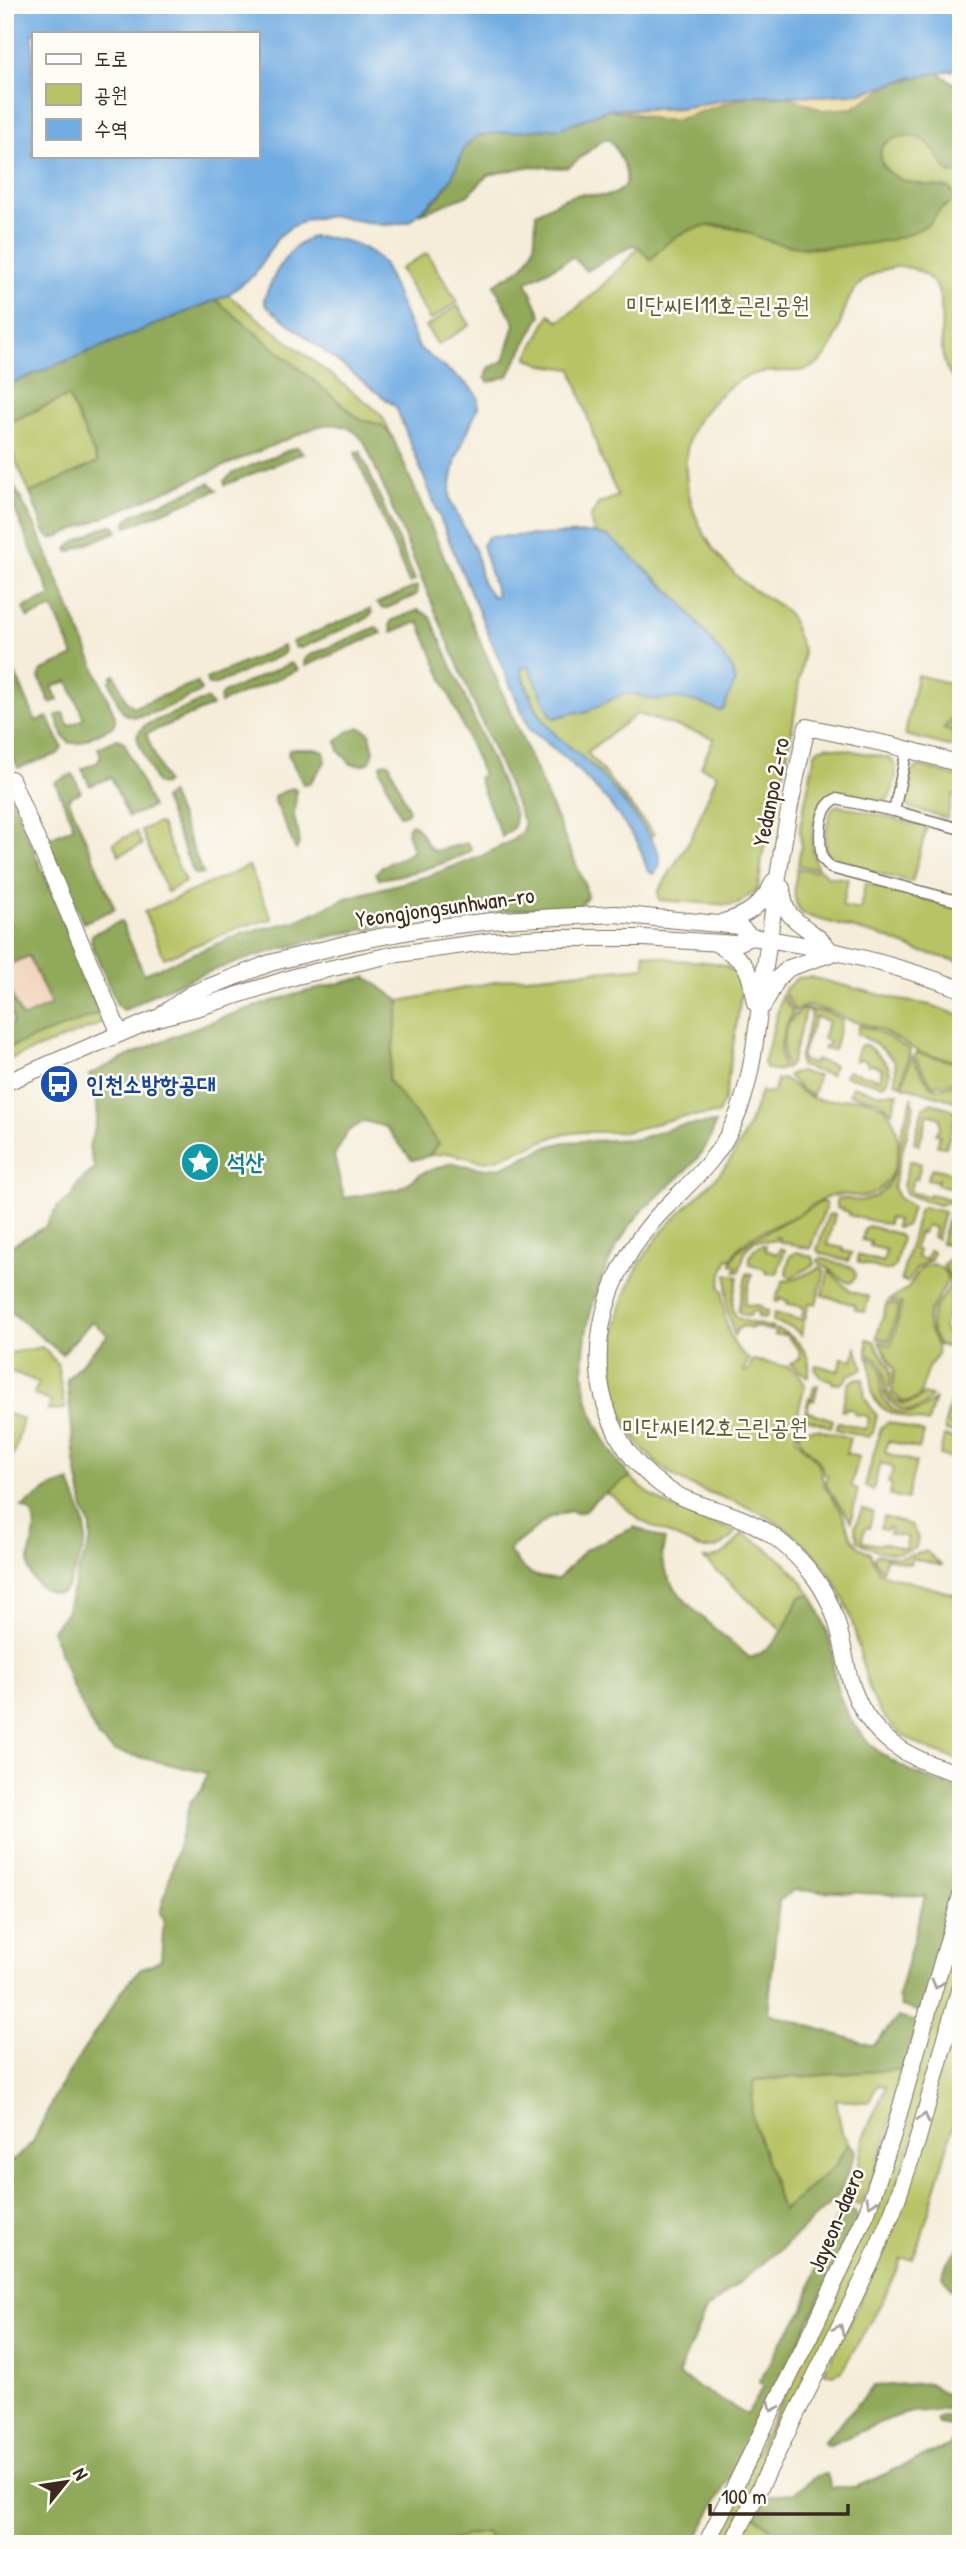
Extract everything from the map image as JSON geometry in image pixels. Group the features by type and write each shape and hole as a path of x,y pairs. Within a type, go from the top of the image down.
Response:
{"main road":[{"name":"Yedanpo 2-ro","path":"961,764 807,727 792,793 743,1099 724,1143 700,1175 652,1223 627,1259 615,1283 599,1336 597,1365 605,1408 623,1445 654,1479 692,1502 757,1526 794,1554 821,1586 830,1602 844,1643 853,1689 861,1709 872,1724 905,1754 961,1774"},
{"path":"8,781 120,1034"},
{"path":"717,923 740,916 757,906 765,897 780,868"},
{"path":"758,1016 782,974 793,966 805,965 833,953 790,915 784,903 780,868"},
{"name":"Yeongjongsunhwan-ro","path":"157,1018 191,994 252,969 326,948 421,929 501,920 615,914 739,926 751,937"},
{"name":"Yeongjongsunhwan-ro","path":"5,1083 157,1018 297,976 391,955 517,939 644,938 736,944 751,937 769,939 928,977 961,989"},
{"path":"715,943 737,957 748,969 758,1016"},
{"name":"Jayeon-daero","path":"706,2544 817,2321 867,2212 892,2138 961,1895"},
{"name":"Jayeon-daero","path":"732,2544 870,2265 893,2211 914,2152 961,1983"}],"street":[{"path":"894,811 907,750"},
{"path":"961,829 845,799 831,801 825,809 820,834 825,864 845,872 961,902"}],"shaded area":[{"path":"5,867 64,1006 5,1031"}],"green space":[{"path":"937,72 961,88 961,172 951,173 929,144 916,137 894,138 881,147 882,163 894,176 912,183 949,188 955,195 951,203 941,209 928,224 903,236 884,241 816,247 776,243 736,228 712,225 677,236 651,260 639,247 633,245 586,271 573,257 526,282 541,315 508,376 489,382 485,378 489,368 504,361 515,324 494,285 518,270 529,258 534,244 536,213 576,195 603,196 619,191 624,186 626,172 612,142 607,139 569,167 531,166 488,175 467,196 420,214 440,195 451,179 465,147 475,137 561,128 609,109 659,120 676,120 750,95 788,96 823,110 853,108 890,84"},
{"name":"미단씨티11호근린공원","path":"906,134 928,143 951,173 961,172 961,388 949,373 943,357 942,309 933,281 914,269 896,267 867,278 857,287 849,298 831,348 816,365 800,371 767,371 741,379 718,396 696,423 688,443 686,465 688,489 697,520 714,549 735,574 789,614 802,647 803,658 789,745 763,853 757,890 738,904 659,900 658,892 692,836 717,774 701,767 714,738 637,714 587,752 654,834 649,837 595,769 562,742 547,725 535,705 521,671 529,666 554,718 576,712 585,713 621,694 634,694 655,700 676,698 697,702 732,668 682,603 663,584 608,537 594,533 590,518 598,504 618,496 601,458 572,369 543,365 527,358 550,314 559,321 601,287 639,247 651,260 667,242 684,231 702,226 720,226 797,247 815,248 889,239 923,227 951,203 949,188 912,183 887,170 881,161 881,147 891,138"},
{"path":"427,253 458,302 430,320 400,269"},
{"path":"228,295 375,409 382,416 392,436 381,425 361,420 216,300"},
{"path":"216,300 361,420 381,425 392,436 585,885 587,897 578,907 444,917 312,941 199,975 123,1010 117,1005 91,942 95,933 121,921 144,974 243,933 296,921 346,898 425,877 482,856 513,840 523,830 524,823 365,443 355,432 337,425 316,427 55,538 49,538 45,533 30,493 98,462 68,396 5,424 5,386"},
{"path":"458,306 470,325 438,345 426,327"},
{"path":"69,396 98,463 30,493 5,437 5,424"},
{"path":"297,447 303,453 225,485 224,481 233,473"},
{"path":"360,451 415,580 409,583 355,453"},
{"path":"210,483 217,490 127,527 126,522 132,515"},
{"path":"11,486 15,488 36,528 115,716 112,727 79,743 70,743 64,738 56,716 63,713 69,726 84,719 68,681 52,687 58,700 50,703 39,678 41,671 74,656 53,608 28,618 24,610 25,607 51,596 7,491"},
{"path":"114,525 118,531 69,552 67,549 74,542"},
{"path":"417,586 416,595 387,608 383,609 377,603"},
{"path":"370,609 372,613 368,618 301,648 295,647 292,642"},
{"path":"418,610 432,620 515,815 514,827 502,837 478,778 483,775 419,622 392,632 391,621"},
{"path":"376,627 382,633 305,666 304,661 308,656"},
{"path":"283,646 285,651 282,655 214,685 208,685 206,679"},
{"path":"5,650 36,721 48,717 62,747 58,754 18,768 5,740"},
{"path":"291,663 298,670 220,703 223,693"},
{"path":"115,675 127,702 134,707 197,682 201,690 161,710 130,716 119,706 110,682"},
{"path":"917,675 961,686 961,749 905,735"},
{"path":"207,699 212,706 146,734 166,783 156,783 137,735 145,725"},
{"path":"961,705 961,749 956,747 953,732 943,729"},
{"path":"360,727 369,732 374,751 370,762 363,765 351,764 339,751 337,741 347,732"},
{"path":"117,739 124,742 152,807 128,817 111,777 90,786 82,769 98,762 101,755 98,748"},
{"path":"827,746 889,758 895,763 896,778 886,801 842,792 826,797 820,806 814,826 812,850 817,866 812,868 798,865 800,827 815,753"},
{"path":"316,749 324,752 325,762 309,784 303,784 288,754 289,750"},
{"path":"389,763 409,810 407,814 400,815 381,771 381,765"},
{"path":"921,766 961,778 961,797 953,795 947,818 909,808 906,804 905,785 911,773"},
{"path":"73,774 81,792 68,798 115,909 83,923 47,839 74,827 55,782"},
{"path":"7,788 103,1012 5,1049 5,1031 13,1020 5,996 11,994 22,1018 51,1005 29,956 5,966 5,939 10,937 5,926"},
{"path":"292,788 296,790 294,815 299,837 296,850 274,799 274,796"},
{"path":"170,793 203,874 194,874 163,799"},
{"path":"838,805 927,827 912,882 839,864 829,858 825,839 827,826 833,807"},
{"path":"157,823 161,825 185,882 167,892 141,830"},
{"path":"412,824 434,851 467,843 471,847 470,851 426,869 379,879 376,873 380,869 413,851 407,833 408,826"},
{"path":"136,832 142,845 119,855 113,843"},
{"path":"249,866 272,919 243,926 164,958 144,912"},
{"path":"797,868 813,871 818,868 827,876 848,879 842,906 860,910 865,883 961,909 961,962 804,915 795,899"},
{"path":"644,953 717,964 734,971 739,979 742,989 725,1098 718,1114 680,1117 625,1132 559,1135 494,1160 481,1161 448,1153 428,1156 438,1143 388,1080 400,1001 514,978 645,967"},
{"path":"366,977 400,1001 388,1080 439,1144 428,1156 412,1160 386,1127 365,1121 348,1131 334,1156 344,1198 399,1189 423,1173 451,1163 487,1169 502,1167 565,1142 638,1139 677,1126 715,1123 705,1148 696,1160 645,1208 630,1226 605,1270 589,1319 584,1369 589,1404 603,1437 630,1477 595,1500 585,1511 569,1511 550,1517 508,1550 529,1572 558,1579 586,1549 635,1527 665,1540 662,1556 672,1584 711,1626 750,1658 768,1649 774,1642 799,1598 812,1596 828,1634 836,1684 844,1707 855,1726 868,1742 900,1766 961,1790 961,1836 952,1866 953,1902 923,2013 901,2006 898,1996 925,1896 794,1890 779,1901 768,2013 873,2046 898,2017 918,2022 905,2069 754,2080 751,2113 782,2211 836,2165 848,2142 856,2151 839,2195 790,2241 706,2310 678,2375 747,2415 764,2386 759,2383 783,2339 803,2312 820,2258 839,2213 845,2209 855,2212 858,2220 760,2424 693,2544 621,2544 600,2535 596,2544 494,2544 486,2532 441,2544 5,2544 5,2159 13,2161 33,2142 57,2091 126,1985 141,1969 161,1960 164,1919 160,1913 190,1802 202,1790 207,1773 114,1751 98,1737 72,1686 52,1630 66,1612 78,1571 91,1541 91,1527 84,1510 75,1461 67,1379 108,1335 92,1321 62,1354 5,1307 5,1253 12,1245 45,1227 58,1207 71,1197 78,1183 95,1168 89,1146 97,1119 97,1108 89,1075 156,1043 224,1017 293,995"},
{"path":"810,977 931,1005 961,1016 961,1062 921,1053 877,1028 830,1011 806,1006 795,1011 783,991 797,978"},
{"path":"782,995 793,1013 782,1040 780,1054 783,1069 776,1071 766,1068 764,1063"},
{"path":"804,1009 828,1013 842,1020 834,1050 823,1049 829,1041 823,1039 828,1021 815,1017 801,1057 803,1061 814,1064 815,1060 834,1065 830,1075 800,1066 799,1060 812,1012 806,1010 791,1064 786,1069 784,1035 791,1020"},
{"path":"103,1012 104,1019 99,1025 5,1061 5,1049"},
{"path":"859,1026 873,1029 910,1050 901,1085 895,1082 896,1068 893,1059 878,1046 857,1034"},
{"path":"862,1045 877,1054 889,1068 890,1074 883,1085 845,1076 847,1071 880,1079 882,1069 872,1064 867,1065 867,1061 855,1061"},
{"path":"917,1053 961,1064 961,1081 932,1085 914,1056"},
{"path":"911,1056 930,1086 938,1088 961,1083 961,1103 903,1086"},
{"path":"800,1072 818,1076 813,1096 801,1090 788,1075"},
{"name":"미단씨티12호근린공원","path":"785,1079 802,1093 815,1099 866,1099 883,1107 896,1126 896,1163 884,1185 871,1195 861,1197 840,1194 825,1198 760,1232 744,1243 731,1259 728,1258 721,1276 720,1288 723,1290 728,1328 736,1346 749,1359 743,1371 747,1372 753,1360 790,1368 801,1377 805,1385 797,1416 796,1439 818,1462 824,1485 842,1513 852,1538 859,1547 870,1553 879,1573 961,1596 961,1760 921,1746 894,1728 877,1707 867,1683 844,1600 818,1558 796,1537 771,1519 667,1472 636,1440 621,1412 613,1381 612,1350 618,1318 628,1288 643,1258 662,1232 728,1163 748,1128 761,1091 774,1091 777,1080"},
{"path":"852,1086 875,1093 898,1093 892,1112 878,1100 849,1094"},
{"path":"912,1099 914,1106 893,1187 898,1197 912,1207 907,1225 897,1228 897,1220 889,1218 888,1224 885,1224 849,1215 849,1212 837,1208 837,1198 864,1200 874,1197 888,1184 896,1166 903,1127"},
{"path":"931,1103 952,1109 956,1113 946,1147 937,1146 940,1135 936,1134 940,1127 940,1118 928,1114 919,1145 914,1142 923,1107"},
{"path":"910,1160 921,1164 917,1179 913,1179 910,1190 912,1193 953,1200 956,1188 937,1185 938,1179 927,1179 932,1168 961,1175 961,1199 939,1205 907,1195 903,1186"},
{"path":"821,1202 826,1206 810,1249 778,1241 779,1238 776,1237 774,1241 756,1240 746,1249 739,1272 735,1271 737,1266 731,1264 738,1251 753,1239"},
{"path":"923,1207 944,1212 937,1239 933,1237 935,1228 926,1225 923,1233 919,1232 914,1249 919,1251 917,1257 926,1260 929,1251 933,1252 931,1260 918,1267 907,1282 901,1280 919,1210"},
{"path":"961,1209 960,1222 952,1245 941,1243 949,1214"},
{"path":"828,1215 835,1215 827,1245 844,1248 843,1251 852,1253 848,1261 817,1250"},
{"path":"868,1226 898,1234 902,1238 895,1266 891,1270 858,1262 858,1255 883,1262 886,1250 870,1246 871,1242 862,1240"},
{"path":"766,1245 765,1250 778,1254 780,1248 785,1250 777,1274 766,1273 766,1270 750,1264 752,1252"},
{"path":"797,1252 813,1257 815,1264 793,1277 787,1276 790,1256"},
{"path":"821,1258 853,1268 856,1274 853,1280 850,1283 843,1280 819,1263"},
{"path":"950,1258 961,1258 961,1267 958,1267 944,1327 950,1340 948,1347 938,1345 931,1323 935,1307 948,1289 948,1275 943,1265"},
{"path":"932,1264 942,1269 946,1275 944,1288 928,1317 937,1354 928,1368 919,1396 910,1401 901,1401 892,1393 894,1369 879,1342 891,1345 902,1304 889,1300 907,1289 921,1268"},
{"path":"821,1267 825,1271 816,1304 809,1303 801,1335 793,1328 773,1322 774,1313 801,1320 804,1309 801,1306 787,1304 788,1301 780,1298 778,1302 775,1301 783,1281 796,1279"},
{"path":"829,1271 850,1291 869,1297 865,1312 855,1309 855,1305 822,1295"},
{"path":"747,1273 752,1274 744,1304 761,1306 761,1309 768,1311 766,1318 758,1317 758,1312 752,1311 750,1316 738,1310"},
{"path":"727,1274 738,1277 733,1302 736,1315 748,1322 773,1328 772,1331 743,1326 734,1336 727,1308"},
{"path":"887,1303 899,1306 889,1341 877,1338"},
{"path":"776,1329 790,1336 802,1347 808,1361 808,1377 790,1364 800,1358 799,1349 786,1335 774,1335"},
{"path":"867,1339 874,1341 889,1367 889,1389 884,1389 881,1363 867,1354"},
{"path":"42,1347 57,1363 65,1409 48,1411 51,1401 34,1395 38,1382 5,1369 5,1354"},
{"path":"856,1348 862,1370 850,1374 841,1384 820,1377 815,1369 816,1365 838,1371 842,1358 853,1360"},
{"path":"868,1357 879,1366 882,1395 893,1409 915,1412 935,1398 928,1423 894,1414 880,1405 872,1391"},
{"path":"961,1377 961,1385 948,1424 959,1428 961,1424 961,1435 945,1431 944,1427 956,1380"},
{"path":"857,1378 863,1379 865,1398 877,1416 873,1433 868,1437 836,1429 838,1422 866,1429 869,1419 867,1416 854,1414 854,1410 846,1408 841,1410 849,1383"},
{"path":"818,1385 814,1401 810,1400 807,1411 833,1420 831,1427 804,1418 809,1397 811,1398 814,1387"},
{"path":"884,1392 905,1404 924,1394 931,1396 920,1408 907,1411 894,1405"},
{"path":"5,1413 23,1419 15,1452 5,1468"},
{"path":"889,1422 924,1433 919,1449 888,1441 885,1453 916,1462 907,1499 890,1495 892,1484 888,1483 892,1466 880,1463 873,1490 865,1486 881,1427"},
{"path":"802,1429 818,1429 850,1438 846,1453 859,1457 851,1486 858,1489 851,1521 829,1490 825,1481 828,1476 824,1474 819,1461 800,1439 798,1433"},
{"path":"944,1436 961,1440 961,1461 940,1455"},
{"path":"630,1477 666,1505 736,1531 722,1545 702,1549 641,1521 605,1493"},
{"path":"70,1481 83,1517 86,1539 66,1589 52,1593 41,1587 31,1575 29,1560 34,1521 31,1512 22,1507 50,1488"},
{"path":"862,1509 873,1512 869,1528 865,1528 862,1539 864,1542 905,1549 908,1537 889,1534 891,1528 888,1527 887,1530 880,1528 884,1517 911,1525 918,1538 916,1547 894,1553 871,1548 858,1541 855,1527"},
{"path":"742,1533 781,1560 812,1596 799,1598 783,1631 704,1559 716,1557 726,1551"},
{"path":"926,1551 942,1566 912,1558 910,1564 886,1558 882,1572 874,1558 877,1554 896,1557"},
{"path":"961,1912 961,1967 918,2121 881,2232 727,2544 710,2544 846,2271"},
{"path":"961,2006 961,2098 921,2239 912,2259 901,2259 883,2300 841,2372 833,2375 824,2372 864,2293"},
{"path":"905,2069 878,2163 862,2203 858,2205 851,2201 849,2185 859,2164 863,2138 886,2087 878,2084 869,2102 836,2100 842,2133 848,2142 836,2165 782,2211 751,2113 754,2080"},
{"path":"961,2244 961,2316 954,2292 943,2276 948,2262"},
{"path":"929,2383 951,2399 957,2406 955,2409 912,2412 888,2419 830,2445 823,2442 874,2386"},
{"path":"961,2414 961,2544 779,2544 771,2529 753,2515 762,2498 794,2492 817,2476 827,2474 831,2487 856,2487 950,2445 960,2427 938,2424 936,2420"},
{"path":"753,2515 771,2529 779,2544 738,2544"},
{"path":"486,2532 494,2544 441,2544 464,2536"}],"sand":[{"path":"890,84 853,108 823,110 788,96 861,93"},
{"path":"750,95 676,120 659,120 620,110 680,108"}],"water":[{"path":"5,5 961,5 961,69 914,77 861,93 820,96 750,95 680,108 609,109 561,128 475,137 465,147 451,179 440,194 410,221 383,225 334,216 308,219 278,237 255,274 228,295 5,386"},
{"path":"311,237 351,243 378,258 384,265 419,348 469,386 478,397 478,407 456,458 450,500 476,552 482,582 493,597 497,595 482,545 488,537 593,533 608,537 682,603 732,668 735,682 724,708 720,711 697,702 676,698 655,700 634,694 622,694 585,713 576,712 554,718 529,667 521,670 531,698 546,724 602,777 650,837 660,860 654,874 648,871 638,843 607,800 567,759 529,729 396,407 266,306 264,299 282,263 295,248"}],"place":[{"name":"인천소방항공대","path":"59,1084"},
{"name":"석산","path":"200,1162"}]}
